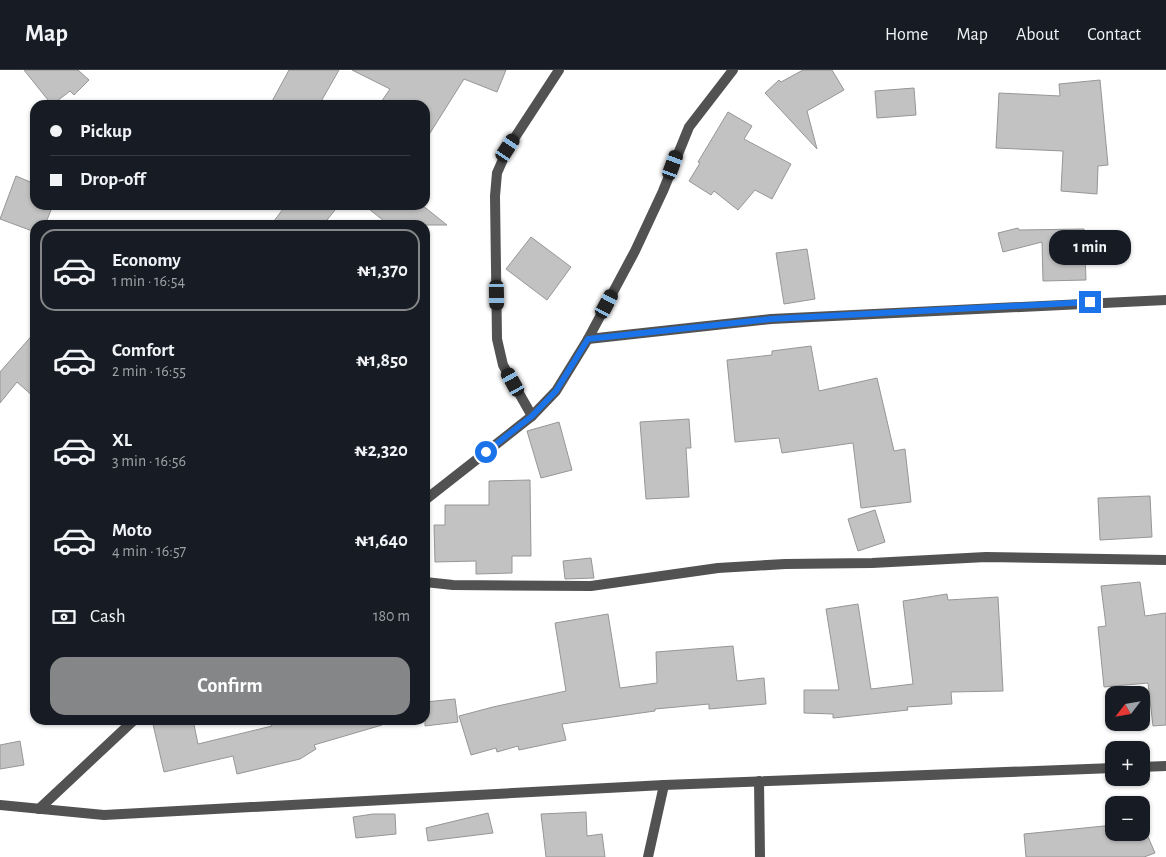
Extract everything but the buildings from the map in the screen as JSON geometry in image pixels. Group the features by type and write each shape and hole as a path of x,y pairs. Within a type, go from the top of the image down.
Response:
{"street":[{"path":"532,416 503,365 497,340 495,196 497,173 508,148 559,70"},
{"path":"430,496 532,416 556,391 588,339 639,243 689,127 733,70"},
{"path":"588,339 771,319 1166,300"},
{"path":"430,583 453,585 591,586 718,568 986,557 1166,560"},
{"path":"39,809 129,725"},
{"path":"1150,767 1166,766"},
{"path":"0,805 104,815 664,784 1105,768"},
{"path":"759,781 760,857"},
{"path":"648,857 664,784"}],"route":[{"path":"486,452 532,416 556,391 588,339 771,319 1090,302"}]}
